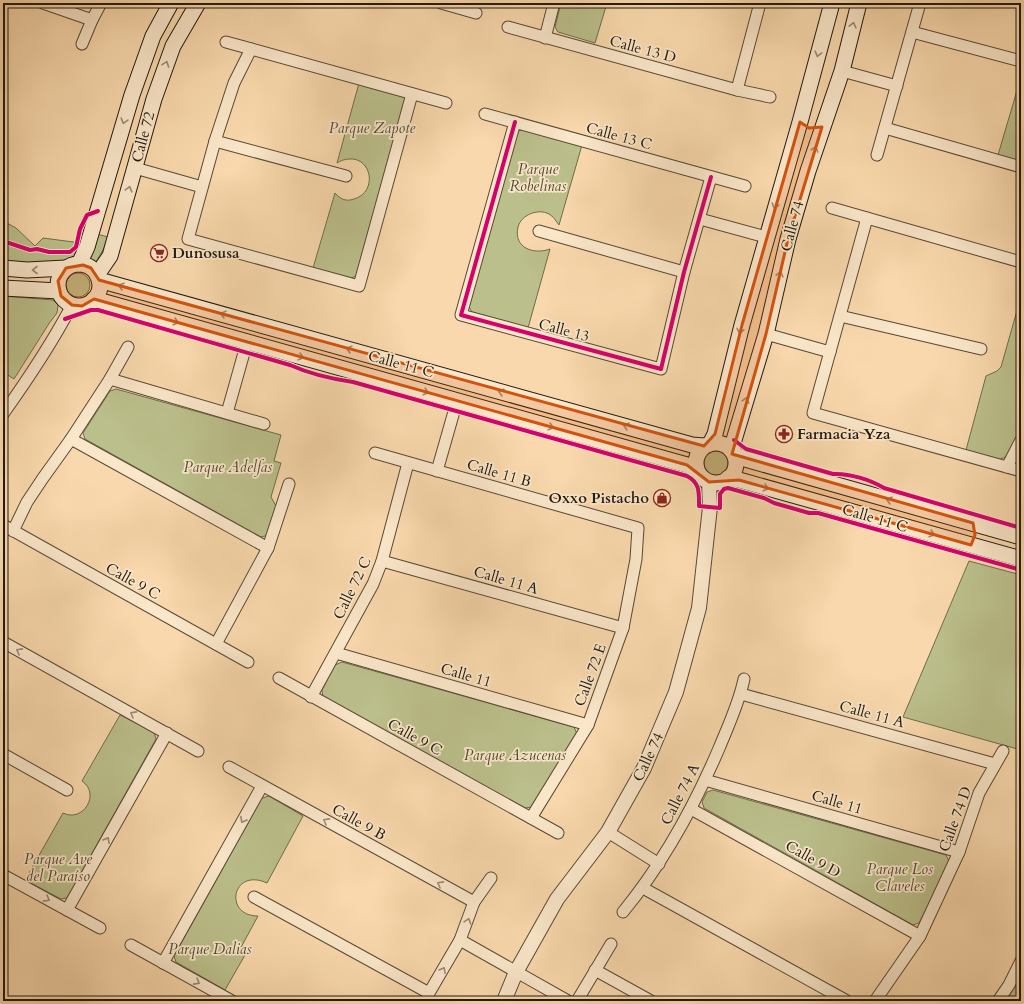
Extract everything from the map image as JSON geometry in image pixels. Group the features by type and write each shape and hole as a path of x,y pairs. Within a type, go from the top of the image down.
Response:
{"main road":[{"name":"Calle 72","path":"72,266 87,247 132,95 153,36 171,3"},
{"name":"Calle 72","path":"98,277 110,256 154,99 173,46 198,3"},
{"name":"Calle 74","path":"707,445 715,434 742,325 783,177 800,122 832,3"},
{"name":"Calle 74","path":"733,453 740,421 766,334 788,238 822,127 842,71 859,3"},
{"path":"800,122 809,128 822,127"},
{"path":"783,177 797,178 804,186"},
{"path":"103,193 112,206 124,208"},
{"path":"3,268 27,270 72,266 87,266 98,277 99,290 94,299 82,306 72,305 64,300 59,291 58,281 60,276 72,266"},
{"name":"Calle 11 C","path":"98,277 152,294 692,445 707,445"},
{"path":"3,288 59,291"},
{"path":"146,314 152,294"},
{"name":"Calle 11 C","path":"94,299 687,465 698,471"},
{"path":"367,376 373,356"},
{"path":"387,381 392,361"},
{"path":"733,363 755,370"},
{"path":"408,388 414,367"},
{"path":"720,415 740,421"},
{"path":"647,454 657,446 655,434"},
{"path":"722,444 733,453 736,460 735,470 728,478 719,482 709,482 704,479 698,471 696,466 698,455 707,445 722,444"},
{"name":"Calle 11 C","path":"733,453 745,459 1021,537"},
{"name":"Calle 11 C","path":"728,478 1021,559"},
{"path":"857,513 855,507 856,502 858,496 863,492"},
{"path":"971,545 976,529 973,523"}],"street":[{"path":"43,3 92,20"},
{"path":"82,44 101,3"},
{"path":"444,3 476,13"},
{"path":"545,38 554,3"},
{"path":"737,90 760,3"},
{"path":"877,155 920,3"},
{"name":"Calle 13 D","path":"508,27 737,90 770,96"},
{"path":"912,32 1021,61"},
{"path":"226,42 446,103"},
{"path":"251,49 234,83 215,140 188,239 359,286 412,94"},
{"path":"842,71 897,86"},
{"name":"Calle 13 C","path":"485,114 745,186"},
{"name":"Calle 13","path":"515,122 461,315 661,369 684,272"},
{"path":"885,128 1021,167"},
{"path":"215,140 346,176"},
{"path":"135,168 202,187"},
{"path":"539,231 684,272 711,176"},
{"path":"832,208 1021,262"},
{"path":"867,218 813,413 1021,471"},
{"path":"700,219 766,237"},
{"path":"3,414 30,376 60,328 72,305"},
{"path":"840,316 981,349"},
{"path":"766,334 830,352"},
{"path":"227,413 246,342"},
{"path":"8,528 72,438 110,379 128,347"},
{"path":"110,379 264,424"},
{"path":"437,471 457,401"},
{"path":"72,438 268,548"},
{"path":"1007,467 1021,440"},
{"name":"Calle 11 B","path":"375,453 638,528"},
{"name":"Calle 72 C","path":"311,696 374,584 382,561 408,463"},
{"name":"Calle 74","path":"504,1001 516,972 557,899 608,832 644,768 676,692 699,608 710,507 709,482"},
{"path":"216,644 268,548 288,484"},
{"name":"Calle 9 C","path":"8,528 248,662"},
{"name":"Calle 72 E","path":"531,818 588,725 623,628 636,559 638,528"},
{"name":"Calle 11 A","path":"382,561 623,628"},
{"path":"3,642 198,751"},
{"name":"Calle 11","path":"336,653 588,725"},
{"name":"Calle 9 C","path":"279,678 558,834"},
{"name":"Calle 74 A","path":"624,912 643,888 691,809 705,780 741,694 744,680"},
{"name":"Calle 11 A","path":"741,694 995,764"},
{"path":"67,910 167,733"},
{"name":"Calle 74 D","path":"875,1001 920,936 959,852 979,793 1002,751"},
{"path":"3,754 67,790"},
{"name":"Calle 9 B","path":"229,767 474,902"},
{"name":"Calle 11","path":"705,780 959,852"},
{"path":"163,963 262,786"},
{"name":"Calle 9 D","path":"691,809 920,936"},
{"path":"608,832 658,864"},
{"path":"3,874 100,928"},
{"path":"254,897 428,997 460,940 474,902 491,878"},
{"path":"643,888 847,1001"},
{"path":"460,940 568,1001"},
{"path":"578,1001 611,944"},
{"path":"131,945 232,1001"},
{"path":"998,1001 1009,985 1021,961"},
{"path":"595,970 651,1001"}],"highlighted area":[{"path":"800,122 809,128 822,127 788,239 766,334 732,454 973,523 975,535 971,545 739,480 709,482 687,465 94,299 82,306 72,305 61,296 58,281 66,268 83,265 91,268 99,280 704,446 715,434 742,325"}],"green space":[{"path":"561,3 607,3 595,43 558,32 555,27"},
{"path":"1021,77 1021,161 998,155"},
{"name":"Parque Zapote","path":"359,83 401,95 405,99 356,276 351,278 313,268 335,193 343,199 354,199 362,195 367,190 369,183 367,169 363,163 357,160 349,159 337,163"},
{"name":"Parque Robelinas","path":"523,129 582,145 559,225 550,215 545,212 535,212 526,216 518,227 517,234 519,240 526,248 538,251 550,249 528,328 472,312 469,307 517,132"},
{"path":"3,221 16,228 35,246 43,238 81,243 74,258 71,260 42,265 3,261"},
{"path":"97,234 108,237 95,264 87,260"},
{"path":"73,273 83,273 90,280 90,290 83,297 73,297 66,290 66,280"},
{"path":"3,296 53,300 58,305 57,313 14,379 3,372"},
{"path":"1018,307 1021,308 1021,430 1006,457 1000,459 966,450 986,376 997,371 1001,367"},
{"name":"Parque Adelfas","path":"116,389 281,435 274,461 281,463 271,497 276,506 269,535 261,537 85,439 83,433 110,391"},
{"path":"711,451 721,451 728,458 728,468 721,475 711,475 704,468 704,458"},
{"path":"969,561 1021,575 1021,750 903,717"},
{"name":"Parque Azucenas","path":"342,662 574,727 577,734 532,807 525,808 323,697 322,690 335,665"},
{"name":"Parque Ave del Paraíso","path":"120,715 154,732 156,739 67,898 61,899 25,880 63,813 70,815 77,814 83,811 87,806 90,799 90,793 82,781"},
{"name":"Parque Los Claveles","path":"713,790 946,855 949,861 936,891 919,923 913,925 704,808 702,802 707,792"},
{"name":"Parque Dalias","path":"269,796 303,816 267,883 255,880 246,881 240,886 236,894 236,901 240,909 247,914 258,916 239,951 245,955 225,990 176,962 174,956 262,798"},
{"path":"1021,975 1021,1001 1006,1001"}],"cycle path":[{"path":"515,122 461,315 661,369 684,272 711,177"},
{"path":"3,241 30,250 37,249 49,252 70,252 76,247 80,229 87,215 98,211"},
{"path":"65,319 91,310 98,310 290,365 313,374 353,382 687,476 697,485 699,492 699,506 720,508 720,494 724,489 728,488 809,513 818,513 1021,570"},
{"path":"734,440 746,449 833,474 860,478 873,482 884,488 1021,528"}],"place":[{"name":"Dunosusa","path":"159,253"},
{"name":"Farmacia Yza","path":"784,434"},
{"name":"Oxxo Pistacho","path":"662,498"}]}
